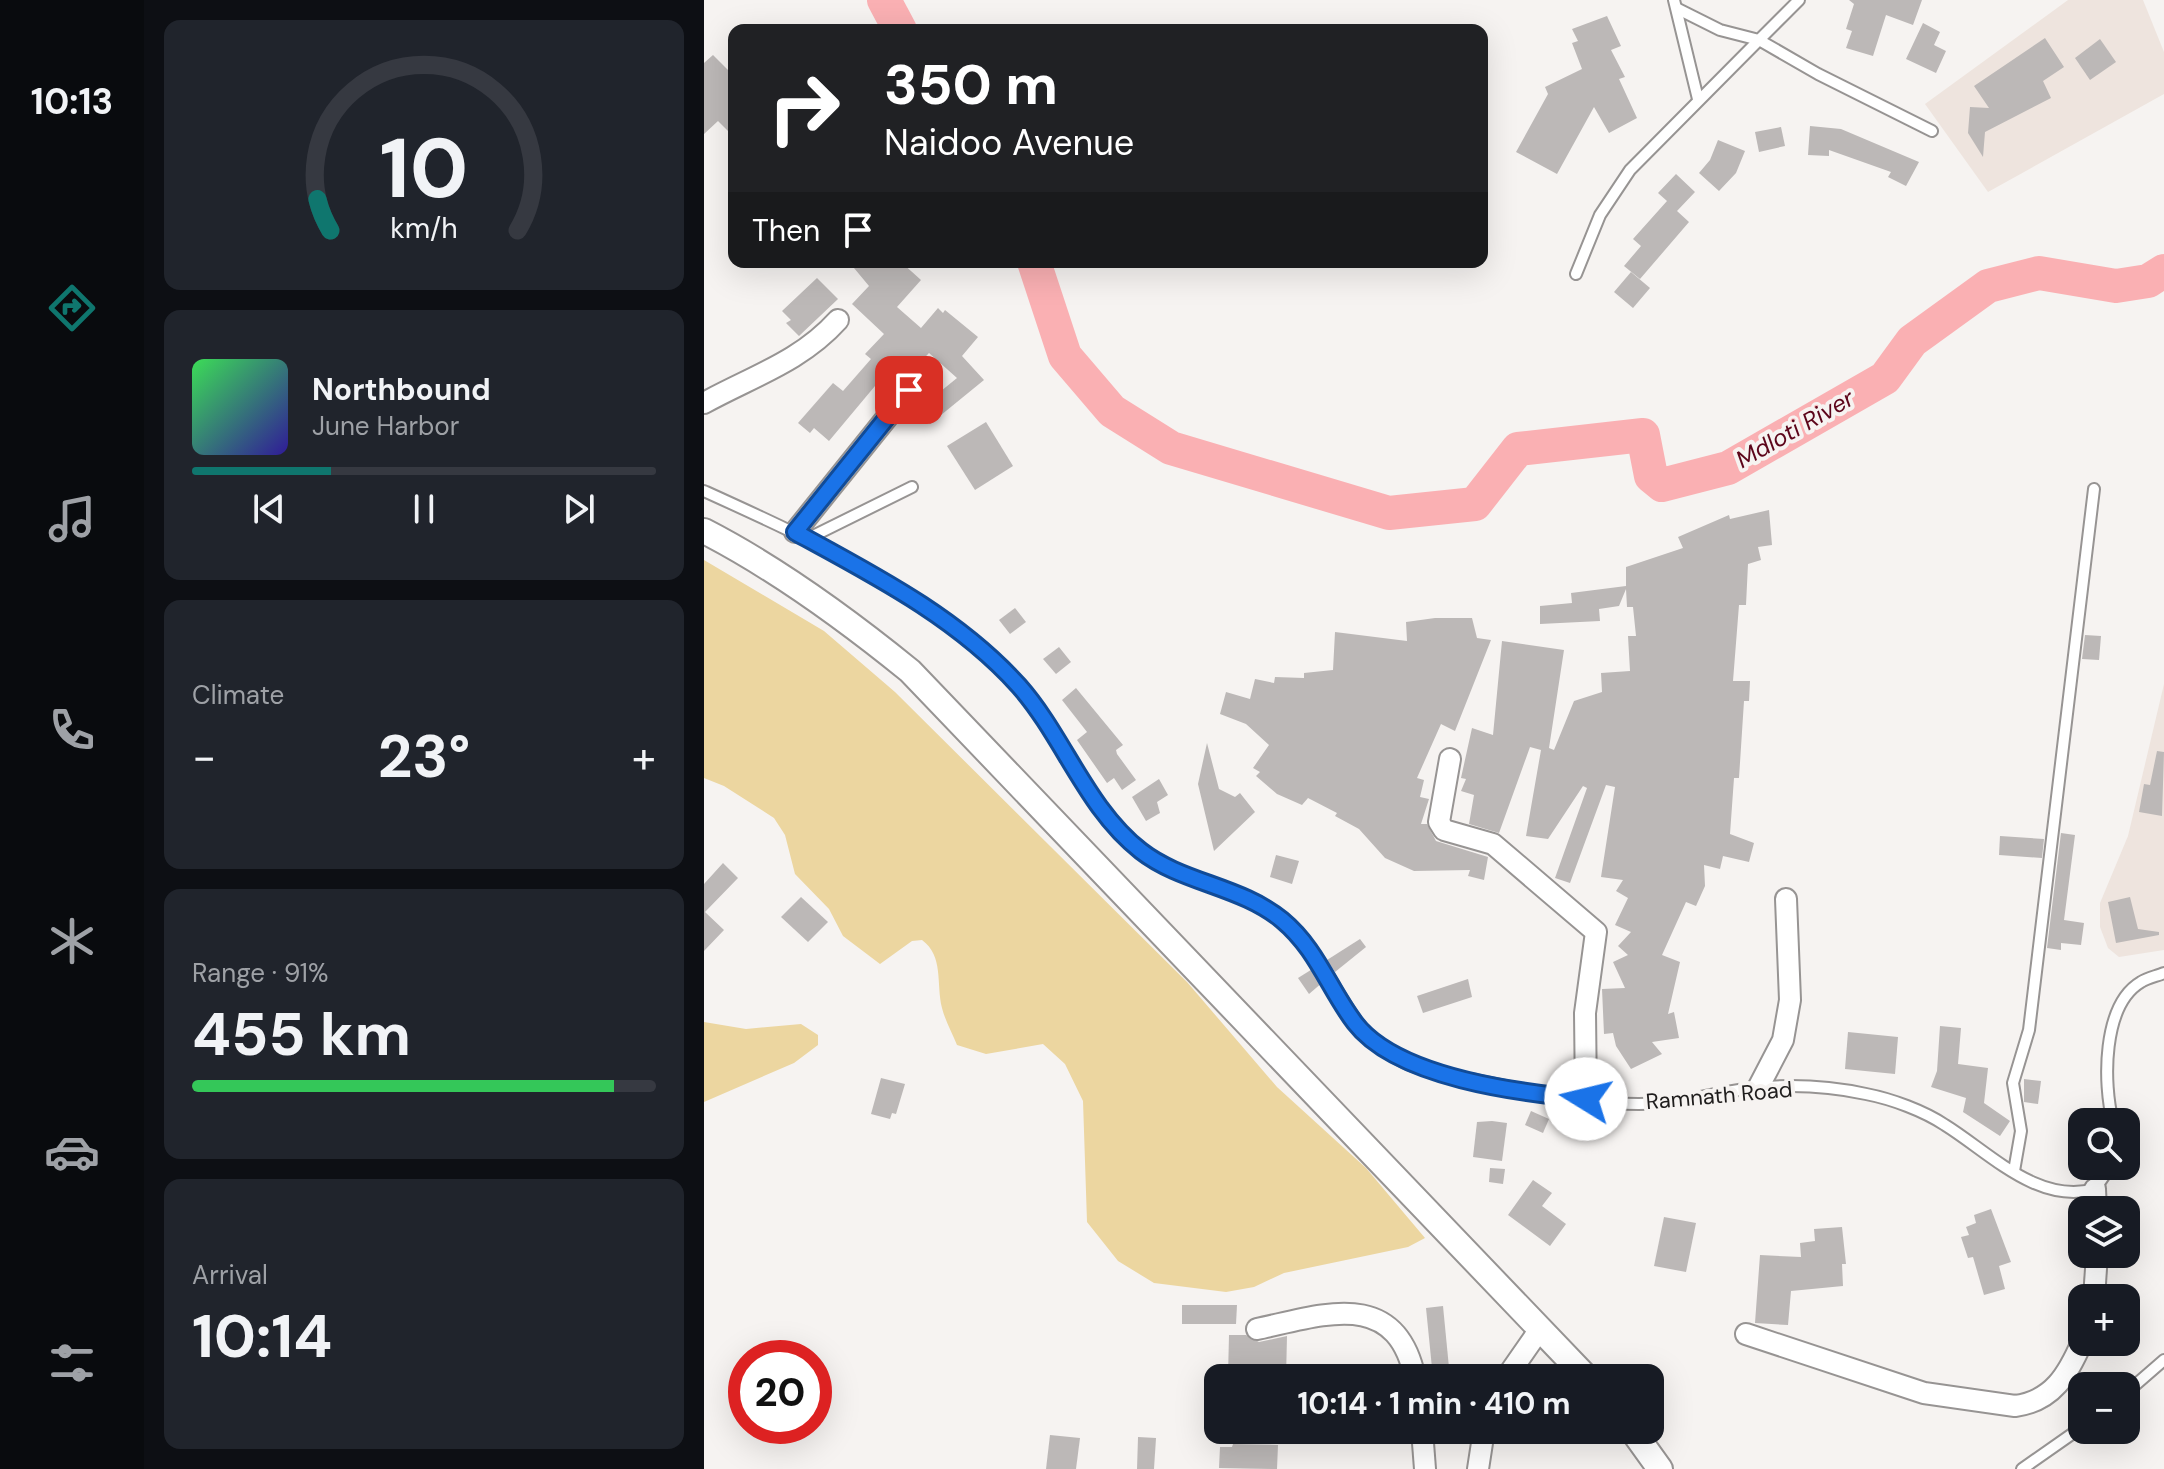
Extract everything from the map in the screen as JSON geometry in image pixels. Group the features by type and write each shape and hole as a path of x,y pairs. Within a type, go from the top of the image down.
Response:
{"street":[{"path":"704,403 792,361 820,340 838,320"},
{"path":"801,536 909,390"},
{"path":"704,531 788,580 862,632 910,671 1574,1364"},
{"path":"1450,759 1439,822 1444,830 1493,844 1596,932 1584,1025 1586,1099"},
{"path":"1758,1088 1783,1040 1790,1000 1786,899"},
{"path":"2095,1189 2095,1196"},
{"path":"1257,1329 1333,1314 1374,1316 1388,1325 1399,1339 1409,1364"},
{"path":"1516,1364 1540,1329"},
{"path":"1746,1334 1924,1393 1986,1405 2028,1404 2054,1389 2074,1356"},
{"path":"1423,1444 1425,1469"},
{"path":"1478,1469 1482,1444"},
{"path":"1642,1444 1660,1469"}],"lane":[{"path":"1576,274 1596,223 1615,190 1698,99 1799,0"},
{"path":"1676,4 1720,30 1759,40 1818,74 1932,131"},
{"path":"1676,4 1698,99"},
{"path":"801,536 912,487"},
{"path":"2014,1171 2021,1131 2013,1083 2029,1030 2094,489"},
{"name":"Ramnath Road","path":"704,491 801,536 937,616 990,657 1021,688 1117,827 1154,860 1225,888 1281,919 1319,959 1344,1007 1375,1044 1422,1070 1586,1099 1662,1103 1758,1088 1842,1090 1890,1100 1942,1123 2014,1171 2062,1194 2095,1189"},
{"path":"2111,1108 2106,1070 2118,1009 2141,982 2164,973"},
{"path":"2095,1189 2101,1180"},
{"path":"2140,1381 2164,1360"},
{"path":"2022,1469 2068,1437"}],"shaded area":[{"path":"2068,0 2143,0 2164,52 2164,94 1988,192 1925,104"},
{"path":"704,560 824,631 895,692 1187,982 1277,1087 1366,1168 1425,1238 1408,1247 1284,1273 1254,1287 1226,1292 1154,1283 1118,1261 1087,1222 1083,1101 1065,1064 1043,1044 986,1054 957,1045 942,1008 936,962 929,947 922,940 912,941 880,964 843,936 829,909 795,874 785,835 774,818 724,786 704,778"},
{"path":"2164,684 2164,950 2119,957 2108,948 2100,927 2100,903 2128,836"},
{"path":"704,1022 746,1029 801,1024 818,1035 818,1045 794,1063 704,1102"}],"building":[{"path":"1849,0 1922,0 1913,25 1886,15 1873,56 1846,48 1852,31 1846,29 1854,4"},
{"path":"1607,16 1621,46 1611,50 1625,77 1619,79 1637,118 1609,133 1594,107 1557,174 1516,152 1548,94 1545,87 1582,69 1572,43 1578,41 1572,29"},
{"path":"1923,23 1940,32 1934,45 1946,51 1936,73 1906,59"},
{"path":"2045,38 2064,67 2043,81 2051,98 1985,132 1983,157 1968,133 1970,107 1989,108 1974,86"},
{"path":"2100,39 2116,62 2090,80 2075,58"},
{"path":"713,55 728,70 728,131 718,121 704,134 704,63"},
{"path":"1810,126 1841,129 1919,162 1906,186 1888,177 1891,172 1829,150 1829,156 1808,155"},
{"path":"1781,127 1785,146 1759,152 1755,132"},
{"path":"1718,140 1745,151 1736,173 1719,191 1699,173 1710,160"},
{"path":"1676,174 1695,192 1677,211 1689,222 1640,279 1624,266 1641,246 1633,239 1667,201 1658,193"},
{"path":"854,268 908,268 921,280 897,307 921,328 938,308 943,313 945,310 978,337 962,356 984,380 930,424 919,409 957,378 929,353 892,391 880,380 829,441 814,428 810,433 798,423 833,383 843,391 871,359 865,354 884,334 852,304 869,286"},
{"path":"1631,272 1650,288 1633,308 1614,292"},
{"path":"817,278 838,299 799,336 786,323 791,320 782,311"},
{"path":"986,422 1013,466 975,490 947,446"},
{"path":"1769,510 1772,545 1758,547 1761,560 1748,564 1746,605 1739,605 1733,681 1750,681 1749,701 1744,701 1739,778 1734,778 1730,834 1754,843 1749,862 1723,856 1720,869 1704,865 1705,886 1696,906 1686,902 1662,955 1680,962 1668,1014 1674,1012 1679,1038 1652,1042 1662,1054 1631,1069 1616,1046 1613,1033 1604,1034 1602,989 1625,988 1613,962 1628,955 1618,946 1631,932 1615,925 1628,898 1616,891 1623,880 1601,877 1615,787 1606,785 1570,883 1555,878 1587,788 1583,786 1548,839 1526,836 1541,750 1530,747 1499,833 1469,824 1474,795 1461,791 1466,779 1461,778 1472,728 1493,735 1502,641 1564,650 1549,748 1554,750 1574,701 1602,692 1601,673 1630,671 1628,636 1636,636 1633,607 1627,607 1626,589 1619,606 1599,609 1600,621 1540,624 1540,606 1572,603 1571,593 1626,586 1626,567 1683,548 1678,537 1729,515 1730,519"},
{"path":"1015,608 1026,622 1010,634 999,620"},
{"path":"1472,618 1477,638 1491,640 1455,731 1441,724 1417,778 1424,780 1420,797 1429,799 1421,824 1427,824 1436,841 1488,857 1484,880 1468,876 1470,870 1414,871 1385,858 1359,829 1335,816 1337,813 1308,798 1302,805 1277,794 1256,776 1260,772 1253,768 1269,745 1246,724 1220,714 1226,692 1250,699 1255,679 1274,683 1275,677 1304,678 1304,673 1333,670 1335,632 1407,641 1406,622"},
{"path":"2085,635 2101,636 2099,660 2082,659"},
{"path":"1059,647 1071,662 1056,674 1043,659"},
{"path":"1076,688 1123,745 1116,750 1117,754 1136,780 1122,790 1114,778 1107,783 1077,740 1087,732 1062,700"},
{"path":"1207,743 1219,789 1235,797 1240,793 1255,812 1214,851 1198,784"},
{"path":"2157,751 2164,752 2162,816 2139,812 2144,784 2150,785"},
{"path":"1159,779 1168,795 1157,802 1160,813 1146,821 1132,797"},
{"path":"2061,833 2075,835 2064,920 2084,923 2081,945 2061,943 2061,950 2047,948"},
{"path":"2000,836 2044,839 2042,858 1999,855"},
{"path":"1276,855 1299,861 1292,884 1270,877"},
{"path":"723,863 738,878 705,912 724,930 704,951 704,884"},
{"path":"801,897 828,922 808,942 781,917"},
{"path":"2130,897 2138,929 2159,932 2159,935 2116,943 2108,902"},
{"path":"1360,939 1366,947 1335,972 1327,960"},
{"path":"1314,968 1323,982 1309,994 1298,978"},
{"path":"1468,979 1472,997 1423,1013 1417,996"},
{"path":"1940,1026 1961,1028 1958,1064 1988,1068 1984,1103 2010,1121 2000,1136 1963,1112 1966,1098 1931,1087 1937,1071"},
{"path":"1848,1032 1898,1037 1895,1074 1845,1069"},
{"path":"881,1078 905,1084 896,1114 892,1113 890,1119 871,1114"},
{"path":"2024,1079 2041,1081 2038,1104 2024,1102"},
{"path":"1531,1111 1549,1119 1543,1133 1525,1125"},
{"path":"1477,1122 1507,1123 1502,1161 1473,1157"},
{"path":"1490,1168 1505,1169 1503,1184 1489,1182"},
{"path":"1533,1180 1552,1193 1542,1206 1566,1224 1550,1246 1508,1215"},
{"path":"1991,1209 2011,1262 1999,1266 2005,1289 1984,1295 1973,1257 1968,1258 1961,1237 1969,1235 1966,1227 1976,1223 1974,1215"},
{"path":"1664,1217 1696,1223 1686,1272 1654,1266"},
{"path":"1842,1227 1846,1264 1842,1264 1843,1286 1791,1291 1788,1325 1755,1323 1760,1255 1801,1257 1800,1243 1815,1241 1814,1229"},
{"path":"1182,1305 1237,1305 1236,1324 1182,1324"},
{"path":"1443,1306 1449,1364 1432,1364 1426,1308"},
{"path":"1229,1335 1246,1335 1259,1342 1287,1336 1286,1364 1228,1364"},
{"path":"1050,1435 1080,1438 1076,1469 1046,1469"},
{"path":"1138,1437 1156,1438 1154,1469 1137,1469"},
{"path":"1233,1444 1278,1445 1277,1469 1219,1468 1220,1447 1232,1447"}],"waterway":[{"name":"Mdloti River","path":"884,0 897,24"},
{"name":"Mdloti River","path":"1036,268 1065,356 1112,411 1171,448 1389,513 1475,504 1518,449 1643,435 1651,476 1662,485 1728,468 1885,378 1912,341 1988,286 2039,273 2116,286 2148,281 2164,271"}],"route":[{"path":"909,390 836,485 795,532 886,583 950,624 990,657 1021,688 1078,776 1117,827 1140,850 1154,860 1256,903 1281,919 1319,959 1355,1023 1390,1055 1422,1070 1586,1099"}]}
